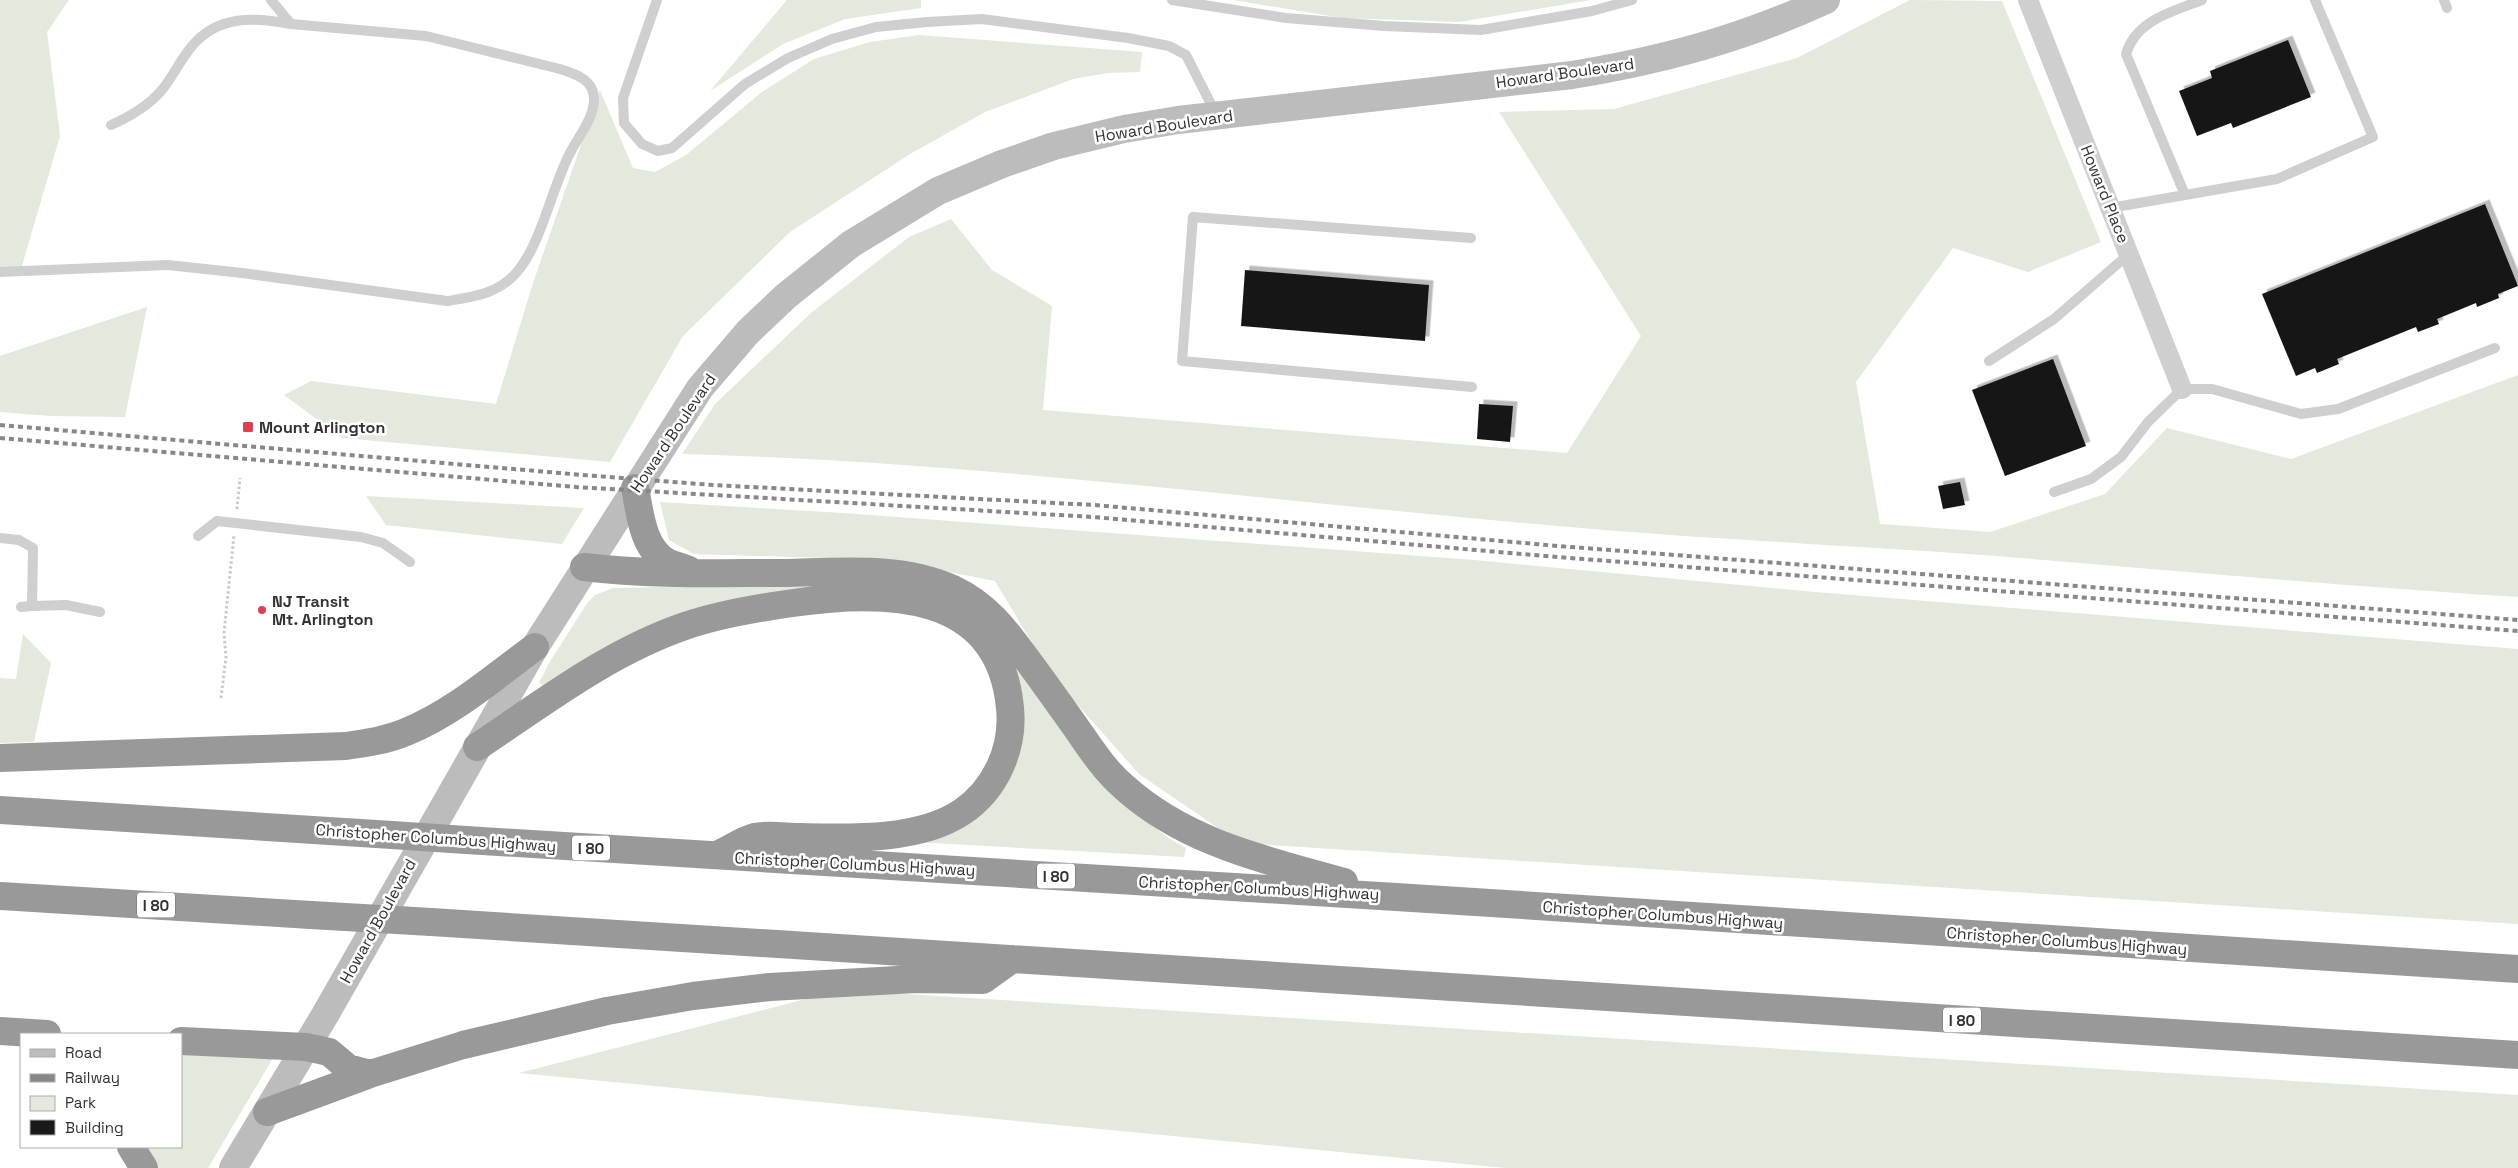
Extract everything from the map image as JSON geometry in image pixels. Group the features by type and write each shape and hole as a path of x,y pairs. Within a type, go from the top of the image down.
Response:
{"highway":[{"path":"635,488 645,534 656,553 666,561 697,573"},
{"path":"584,567 625,572 884,572 931,580 954,589 975,601 998,620 1097,758 1123,786 1154,812 1193,834 1222,846 1396,897"},
{"path":"477,747 622,654 684,626 748,609 832,597 904,598 932,605 952,614 982,638 1002,674 1008,694 1011,717 1010,737 1001,765 978,799 945,822 921,830 870,836 756,836 716,856"},
{"path":"0,758 346,746 367,743 404,733 437,717 535,647"},
{"name":"Christopher Columbus Highway","path":"0,810 2518,969"},
{"name":"I 80","path":"0,896 2518,1055"},
{"path":"267,1112 370,1074 463,1045 607,1011 693,996 770,987 916,979 983,980 1012,959"},
{"path":"0,1031 31,1033"},
{"path":"0,1040 20,1051"},
{"path":"182,1041 306,1047 329,1052 342,1065 370,1074"},
{"path":"132,1148 144,1168"}],"main road":[{"name":"Howard Boulevard","path":"233,1168 306,1047 535,647 584,567 700,388 748,332 786,296 851,244 938,192 1054,146 1124,129 1572,75 1632,65 1703,48 1780,21 1826,0"}],"street":[{"name":"Howard Place","path":"2028,0 2182,389"}],"lane":[{"path":"271,0 290,24"},
{"path":"657,0 623,98 624,123 642,144 658,151 672,148 745,84 788,58 832,39 876,27 927,22 982,19 1128,38 1169,46 1186,56 1217,117"},
{"path":"1172,0 1286,18 1384,26 1480,30 1592,11 1632,0"},
{"path":"2185,195 2126,54 2130,40 2149,21 2202,0"},
{"path":"2110,208 2277,179 2373,137 2315,0"},
{"path":"0,272 168,265 242,273 447,301 475,297 497,289 516,273 529,252 567,159 585,128 594,100 591,85 578,75 426,36 290,24 260,18 233,20 214,28 192,45 161,91 142,108 111,126"},
{"path":"1471,238 1193,217 1182,361 1472,387"},
{"path":"1989,361 2054,319 2129,254"},
{"path":"2054,492 2091,479 2121,457 2148,422 2182,389 2212,389 2301,414 2338,409 2496,348"},
{"path":"198,536 217,521 361,537 383,543 410,562"},
{"path":"0,538 19,540 33,548 26,607 66,605 100,612"}],"path":[{"path":"221,698 226,657 224,633 240,478"}],"green space":[{"path":"0,0 69,0 47,32 60,136 21,269 0,270"},
{"path":"787,0 921,0 921,8 845,19 783,44 710,91"},
{"path":"1233,0 1591,0 1459,22 1343,18"},
{"path":"1910,0 2002,1 2101,242 2028,272 1953,248 1856,382 1880,524 1990,532 2105,494 2167,428 2291,459 2518,375 2518,597 2317,583 1983,555 1604,530 1029,475 798,459 682,454 715,404 812,312 909,237 951,219 992,270 1052,306 1043,410 1567,453 1641,336 1499,112 1614,109 1797,58"},
{"path":"919,35 1142,52 1140,72 1107,73 1073,79 985,112 910,154 790,232 683,336 610,462 342,438 284,395 311,381 496,404 533,283 600,90 633,168 655,172 686,155 762,92 814,59 870,42"},
{"path":"147,307 125,417 50,416 0,412 0,356"},
{"path":"366,496 584,508 562,544 386,525"},
{"path":"660,502 843,513 1474,560 1815,592 2518,649 2518,924 1240,843 1139,774 1052,676 995,581 888,560 694,554 669,540"},
{"path":"873,583 983,623 1130,809 1170,839 1186,848 1184,857 896,841 1005,778 992,637 832,587 546,687 539,683 549,663 588,602 595,595 613,588"},
{"path":"23,634 51,663 34,742 0,743 0,678 16,679"},
{"path":"841,990 2518,1095 2518,1168 1505,1168 519,1073"},
{"path":"182,1051 273,1058 208,1168 156,1168 145,1148 182,1148"}],"building":[{"path":"2288,40 2311,97 2233,128 2231,123 2197,136 2179,91 2212,78 2210,71"},
{"path":"2485,204 2518,286 2498,294 2499,298 2477,307 2476,303 2437,319 2439,324 2418,332 2416,327 2337,359 2339,364 2317,373 2315,368 2296,376 2262,294"},
{"path":"1245,270 1429,285 1425,341 1241,326"},
{"path":"2053,359 2086,446 2005,476 1972,390"},
{"path":"1479,404 1513,406 1510,442 1477,439"},
{"path":"1960,482 1965,505 1943,509 1938,486"}],"railway":[{"path":"0,425 583,475 713,485 1094,505 1558,546 2518,620"},
{"path":"0,438 576,487 1093,517 1557,557 2518,631"}],"place":[{"name":"Mount Arlington","path":"248,427"},
{"name":"NJ Transit Mt. Arlington","path":"262,610"}]}
